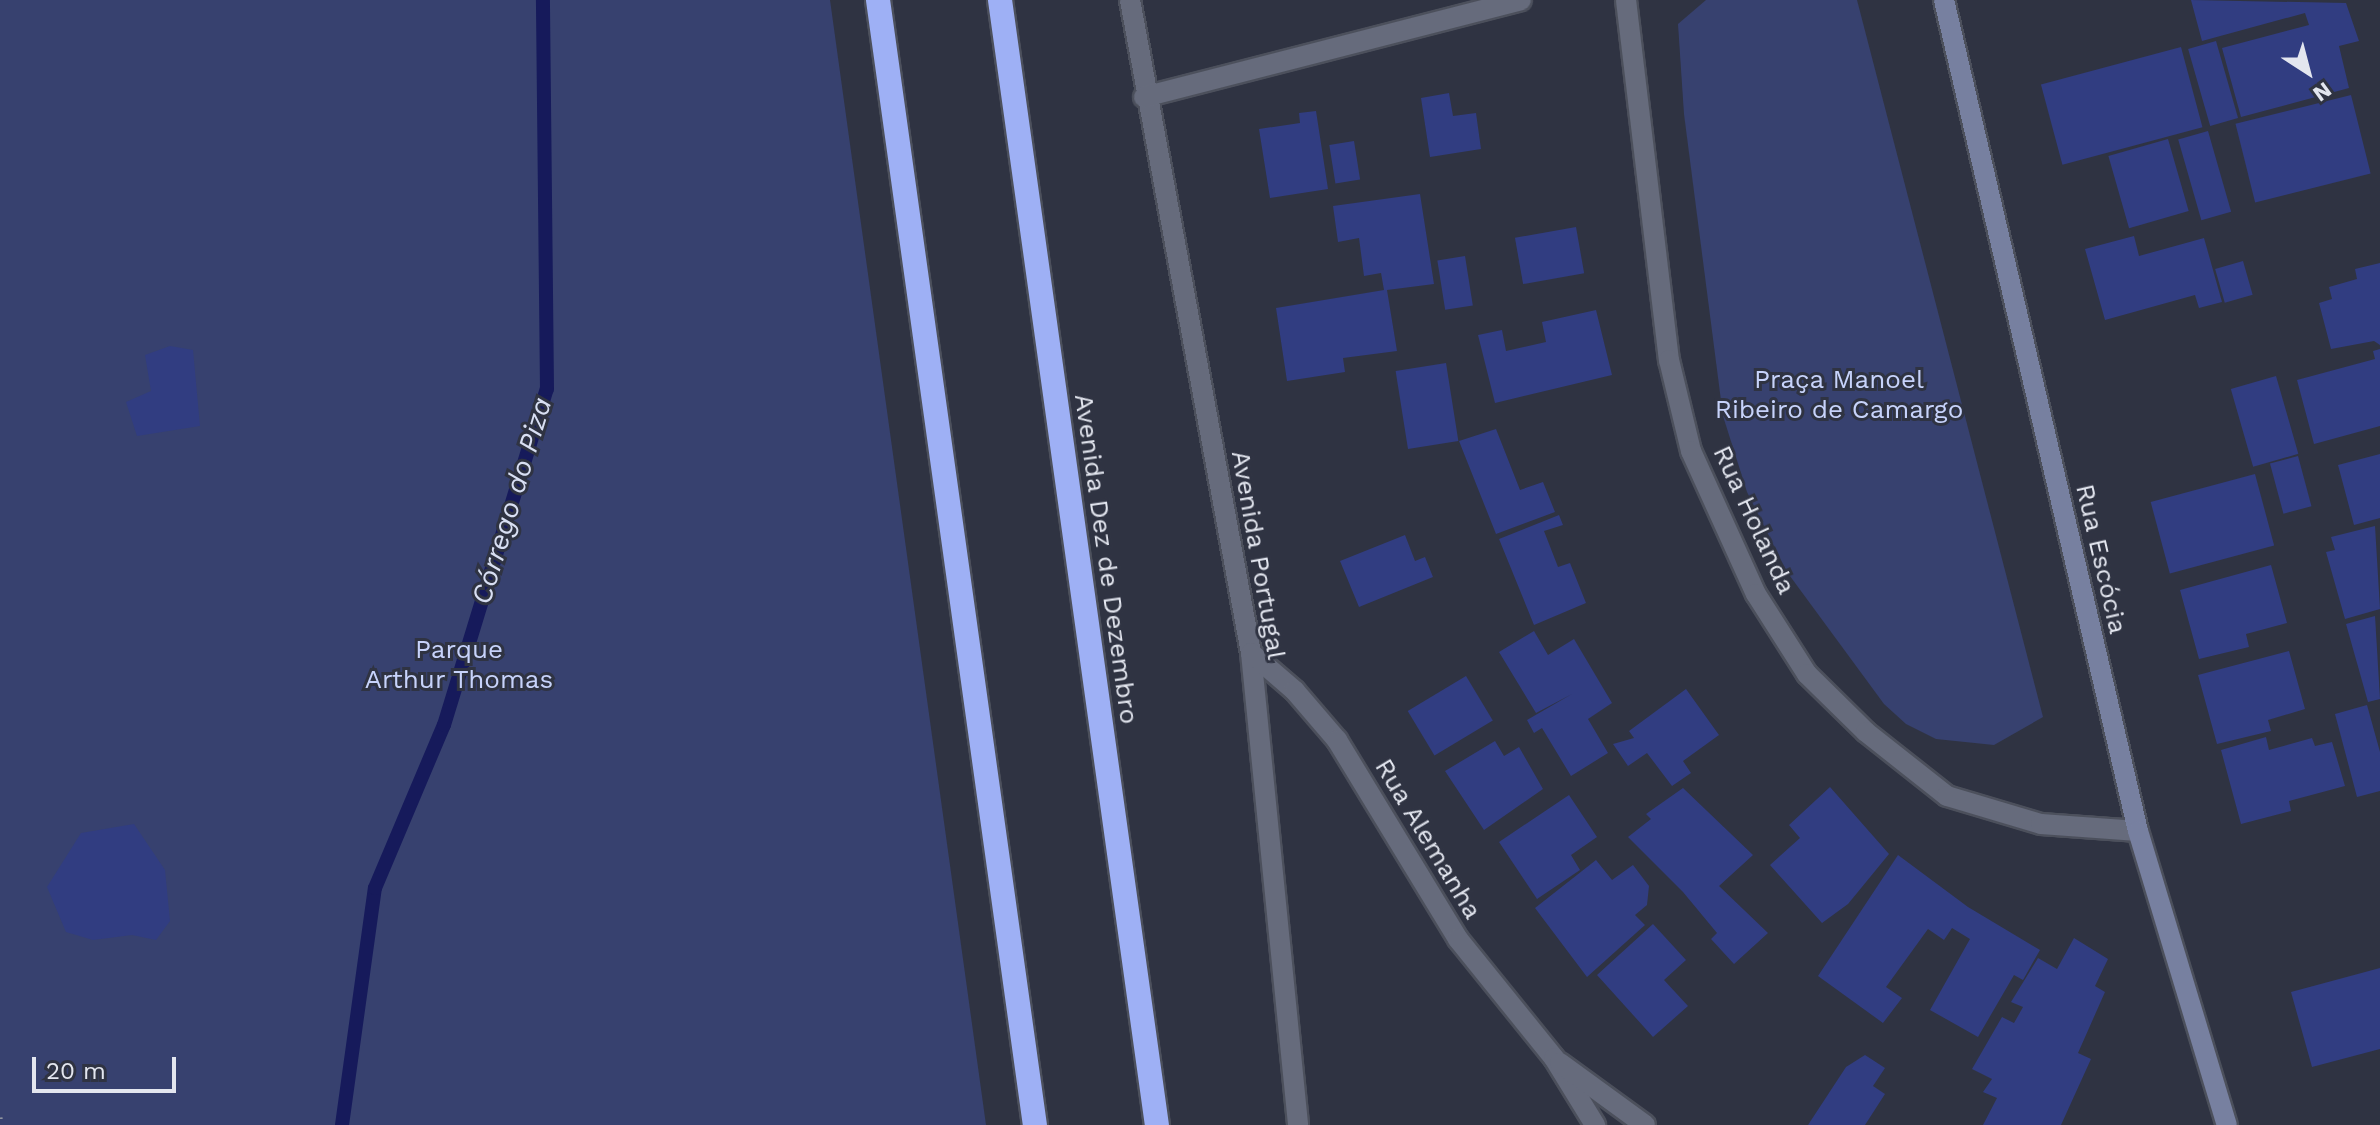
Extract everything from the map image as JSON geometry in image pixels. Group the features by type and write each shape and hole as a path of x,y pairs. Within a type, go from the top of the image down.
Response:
{"highway":[{"path":"878,0 1035,1125"},
{"name":"Avenida Dez de Dezembro","path":"1000,0 1157,1125"}],"street":[{"name":"Avenida Portugal","path":"1130,0 1144,97 1251,653 1298,1125"},
{"path":"1144,97 1521,0"},
{"name":"Rua Holanda","path":"1626,0 1669,360 1691,451 1756,594 1807,674 1866,732 1947,796 2041,824 2138,831"},
{"name":"Rua Escócia","path":"1944,0 2138,831 2227,1125"},
{"name":"Rua Alemanha","path":"1251,653 1295,691 1337,740 1458,939 1554,1058 1595,1125"},
{"name":"Rua Alemanha","path":"1554,1058 1645,1125"}],"path":[{"path":"0,1117 1,1125"}],"green space":[{"name":"Parque Arthur Thomas","path":"0,0 830,0 986,1125 0,1125"},
{"name":"Praça Manoel Ribeiro de Camargo","path":"1706,0 1857,0 2043,717 1994,745 1936,739 1906,724 1884,704 1787,572 1747,492 1723,416 1684,114 1678,24"}],"building":[{"path":"2191,0 2346,3 2359,41 2339,46 2349,88 2241,117 2222,48 2309,25 2305,13 2202,41"},
{"path":"2216,41 2238,118 2210,126 2188,49"},
{"path":"2181,47 2202,127 2062,165 2041,85"},
{"path":"1449,93 1453,116 1476,113 1481,149 1430,157 1421,98"},
{"path":"2351,95 2371,174 2255,202 2236,124"},
{"path":"1316,111 1328,189 1270,198 1259,129 1300,123 1299,113"},
{"path":"2208,131 2231,212 2201,220 2178,140"},
{"path":"2168,139 2189,211 2129,228 2108,156"},
{"path":"1354,141 1360,180 1335,183 1329,145"},
{"path":"1420,194 1434,284 1387,290 1397,351 1343,358 1345,372 1287,381 1276,308 1384,290 1381,273 1364,276 1359,238 1338,242 1333,206"},
{"path":"1576,227 1584,273 1523,284 1515,238"},
{"path":"2134,236 2139,256 2204,238 2222,302 2199,308 2195,295 2105,320 2085,249"},
{"path":"1465,256 1473,305 1445,310 1437,260"},
{"path":"2243,261 2253,295 2225,303 2215,269"},
{"path":"2380,263 2380,345 2374,341 2331,349 2319,303 2332,299 2329,287 2357,279 2355,269"},
{"path":"1596,310 1612,375 1495,403 1478,335 1502,330 1506,351 1546,342 1542,322"},
{"path":"170,346 193,350 200,426 137,436 126,402 151,391 145,355"},
{"path":"2380,349 2380,426 2314,444 2297,380 2375,359 2373,351"},
{"path":"1446,363 1458,441 1408,449 1396,371"},
{"path":"2276,376 2298,454 2253,467 2231,389"},
{"path":"1496,429 1520,490 1543,482 1555,512 1496,534 1459,441"},
{"path":"2380,454 2380,518 2354,525 2338,465"},
{"path":"2298,456 2311,506 2283,514 2270,464"},
{"path":"2255,474 2274,545 2170,573 2151,502"},
{"path":"1559,515 1563,525 1544,531 1558,567 1570,563 1586,603 1534,625 1499,539"},
{"path":"2375,526 2380,609 2345,619 2326,552 2335,550 2331,537"},
{"path":"1405,535 1415,561 1425,557 1433,577 1359,607 1340,561"},
{"path":"2271,565 2287,623 2246,634 2249,647 2199,659 2180,590"},
{"path":"2375,616 2380,699 2368,702 2346,624"},
{"path":"1534,631 1548,655 1574,639 1612,703 1588,719 1608,753 1571,776 1542,728 1534,733 1527,720 1572,694 1536,713 1499,652"},
{"path":"2289,651 2305,709 2268,720 2271,731 2217,744 2198,675"},
{"path":"1466,676 1493,721 1434,756 1408,711"},
{"path":"1686,689 1719,735 1683,761 1691,773 1672,786 1647,753 1628,766 1613,744 1634,738 1629,731"},
{"path":"2367,705 2380,752 2380,791 2357,797 2335,714"},
{"path":"2266,737 2269,750 2312,738 2315,746 2332,742 2345,786 2289,801 2291,811 2241,824 2221,750"},
{"path":"1495,741 1504,756 1519,747 1543,789 1484,830 1445,771"},
{"path":"1830,787 1889,854 1848,904 1822,923 1770,865 1800,838 1789,825"},
{"path":"1683,788 1753,855 1719,886 1768,933 1734,964 1711,939 1717,933 1683,892 1628,837 1651,819 1646,814"},
{"path":"1569,795 1597,837 1571,855 1580,870 1537,899 1499,842"},
{"path":"134,824 165,870 170,921 156,940 132,935 93,940 66,932 47,887 81,833"},
{"path":"1898,855 1968,907 2040,950 2023,980 2014,975 1978,1037 1930,1010 1970,939 1952,928 1944,940 1928,929 1886,987 1902,998 1883,1023 1818,976"},
{"path":"1596,860 1612,880 1633,865 1649,886 1647,905 1635,915 1645,925 1587,977 1535,908"},
{"path":"1653,924 1686,960 1664,980 1688,1006 1653,1037 1597,975"},
{"path":"2074,938 2108,959 2095,986 2105,992 2078,1053 2091,1059 2061,1125 1983,1125 1997,1098 1983,1092 1992,1079 1972,1069 2002,1017 2014,1023 2023,1007 2011,1002 2038,958 2057,969"},
{"path":"2380,968 2380,1049 2312,1067 2291,992"},
{"path":"1865,1055 1885,1068 1873,1086 1885,1094 1865,1125 1808,1125 1846,1067"}],"waterway":[{"name":"Córrego do Piza","path":"342,1125 375,888 444,725 547,389 543,0"}]}
